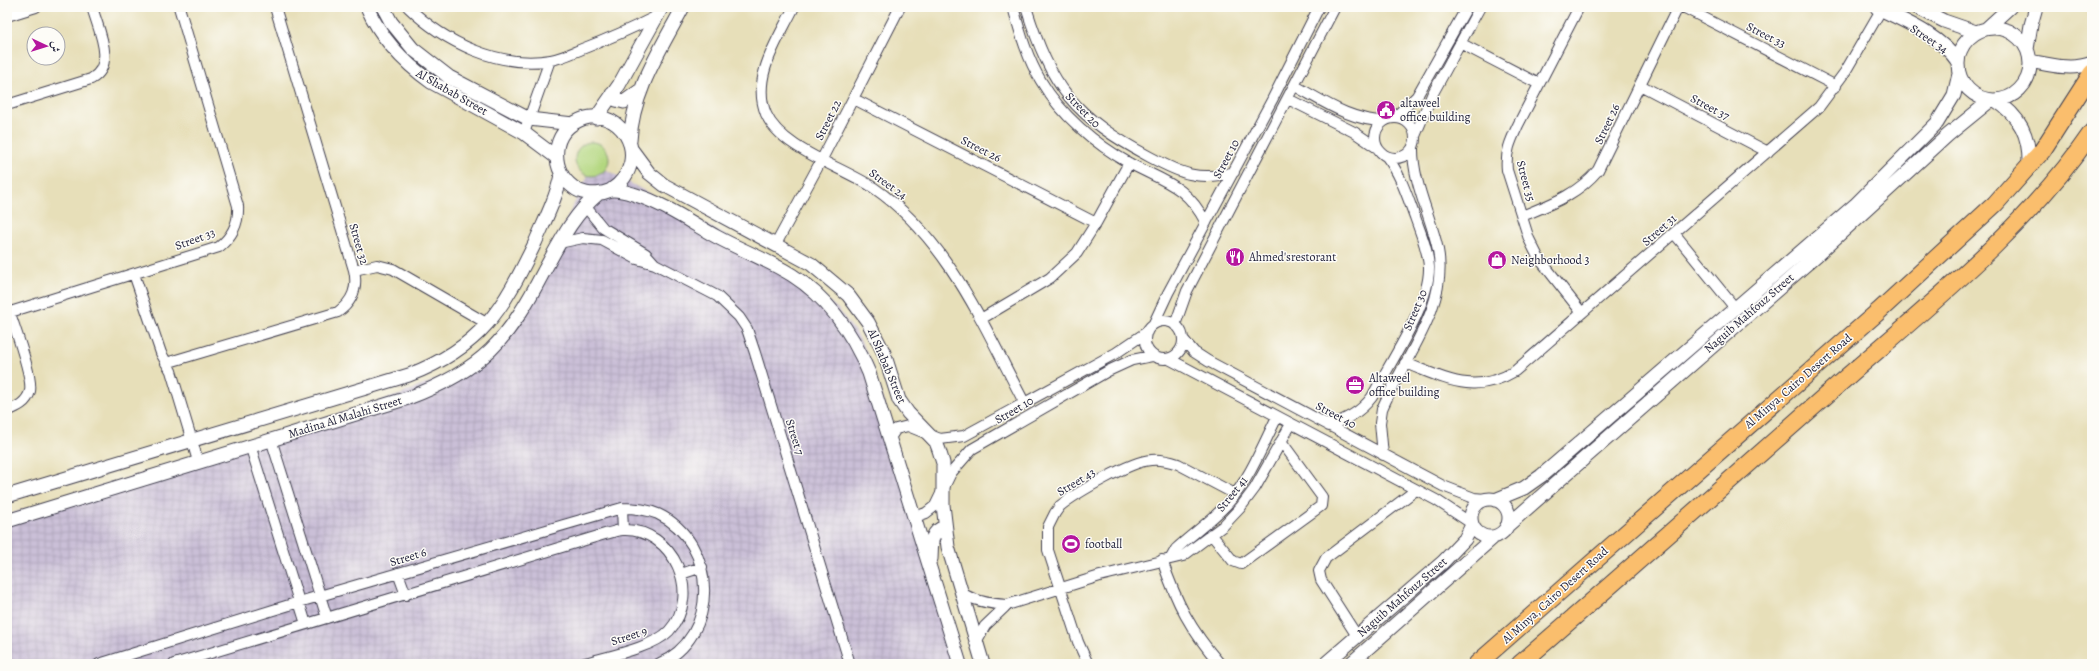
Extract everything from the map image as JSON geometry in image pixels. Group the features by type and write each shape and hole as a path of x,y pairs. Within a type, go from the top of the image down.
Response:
{"highway":[{"name":"Al Minya, Cairo Desert Road","path":"1477,664 1879,311 1995,204 2055,132 2092,73"},
{"path":"1520,664 1899,332 2003,237 2053,184 2092,132"}],"street":[{"path":"7,16 36,7"},
{"path":"7,105 91,79 101,72 104,67 105,56 92,7"},
{"name":"Street 33","path":"8,313 219,247 230,236 237,222 238,206 179,7"},
{"name":"Street 32","path":"166,362 338,312 347,304 353,294 356,278 354,270 275,7"},
{"name":"Al Shabab Street","path":"367,7 389,45 419,74 431,82 524,132 556,157"},
{"name":"Al Shabab Street","path":"383,7 401,36 430,64 449,77 529,119 573,124"},
{"path":"408,7 434,29 476,51 505,59 550,60 601,42 660,12"},
{"path":"631,145 618,126 610,121 596,118 582,120 573,124 560,138 556,157 561,175 575,189 583,193 598,194 611,190 619,185 628,173 632,160 631,120 639,91 683,7"},
{"name":"Street 24","path":"794,7 765,69 761,87 762,100 767,115 779,133 788,140 874,188 917,224 954,271 981,319 1025,404"},
{"name":"Street 22","path":"776,244 854,99 900,7"},
{"name":"Street 20","path":"1013,7 1032,64 1052,97 1078,127 1129,163 1166,180 1181,190 1196,205 1206,223"},
{"name":"Street 20","path":"1026,7 1037,42 1051,71 1080,109 1096,124 1119,140 1174,169 1189,175 1212,177 1234,172"},
{"name":"Street 10","path":"1154,323 1319,7"},
{"path":"1175,325 1183,300 1191,284 1335,7"},
{"path":"1376,147 1375,132 1389,119 1406,108 1421,89 1467,7"},
{"name":"Street 30","path":"1383,455 1380,424 1382,409 1430,313 1437,294 1440,267 1438,250 1414,161 1414,141 1432,95 1480,7"},
{"name":"Street 35","path":"1580,7 1515,131 1507,152 1507,170 1522,216 1538,257 1582,313"},
{"name":"Street 26","path":"1522,216 1571,195 1590,179 1606,156 1678,7"},
{"name":"Street 33","path":"1683,7 1836,86"},
{"name":"Street 34","path":"1916,7 1944,21 1981,30"},
{"path":"2010,7 1963,45 1958,68 1971,92 1984,99 1993,100 2008,98 2023,86 2029,74 2031,25 2036,7"},
{"name":"Street 31","path":"1405,363 1456,382 1478,384 1491,382 1515,371 1807,119 1836,86 1879,8"},
{"name":"Street 34","path":"1879,8 1938,42 1950,51 1958,68"},
{"path":"596,118 612,94 660,12"},
{"path":"1314,17 1326,23"},
{"path":"1981,30 2008,30 2019,38 2029,55 2064,67 2077,67 2092,63"},
{"path":"1460,44 1539,84"},
{"path":"524,132 550,60"},
{"name":"Naguib Mahfouz Street","path":"1490,500 1524,488 1552,467 1855,205 1937,123 1954,95 1958,68"},
{"path":"1288,99 1354,132 1376,147 1386,157 1402,157 1414,141 1414,130 1406,121 1389,119 1366,120 1354,116 1295,86"},
{"name":"Street 37","path":"1640,86 1768,152"},
{"path":"1421,89 1432,95"},
{"path":"612,94 616,100 624,102 639,91"},
{"name":"Street 26","path":"854,99 1096,223"},
{"path":"1993,100 2011,112 2023,127 2029,152 2029,165"},
{"name":"Naguib Mahfouz Street","path":"1507,526 1818,254 1948,134 1993,100"},
{"path":"1937,123 1948,134"},
{"name":"Al Shabab Street","path":"631,145 649,173 664,184 800,257 822,271 853,300 879,341 899,400 908,413 936,442 942,457 944,527 948,547 983,664"},
{"name":"Street 30","path":"1329,426 1358,412 1368,402 1421,307 1429,278 1428,257 1407,195 1399,174 1386,157"},
{"path":"981,319 1050,278 1077,253 1096,223 1129,163"},
{"name":"Madina Al Malahi Street","path":"7,496 192,441 424,369 452,354 488,324 506,300 554,201 561,175"},
{"path":"1181,190 1189,175"},
{"path":"664,184 658,187 656,191 667,210"},
{"name":"Al Shabab Street","path":"611,190 633,194 667,210 791,275 821,298 842,322 854,341 869,373 960,664"},
{"path":"1407,195 1421,190"},
{"name":"Madina Al Malahi Street","path":"7,520 408,398 450,380 470,368 490,352 507,333 523,312 570,224 585,206 598,194"},
{"name":"Street 7","path":"585,206 608,232 646,254 655,264"},
{"path":"1674,233 1735,308"},
{"name":"Street 7","path":"559,243 583,238 593,238 602,240 637,259 655,264 717,296 729,306 747,329 850,664"},
{"path":"354,270 377,266 393,269 488,324"},
{"path":"520,273 538,282"},
{"path":"134,274 161,353 171,371 198,461"},
{"path":"1178,276 1191,284"},
{"path":"1421,307 1430,313"},
{"path":"7,411 22,404 27,398 31,386 8,313"},
{"path":"1165,321 1175,325 1179,328 1183,339 1178,353 1170,359 1164,360 1152,356 1145,344 1147,332 1154,323 1165,321"},
{"name":"Street 10","path":"890,438 896,429 905,426 930,437 948,439 964,436 1111,356 1147,332"},
{"name":"Street 40","path":"1183,339 1201,357 1442,486 1474,498 1490,500"},
{"path":"1111,356 1117,367"},
{"name":"Street 10","path":"914,517 932,510 939,501 942,491 957,464 972,449 1117,367 1152,356"},
{"path":"1170,359 1436,500 1471,524 1481,536 1494,537 1502,533 1507,526 1509,517 1506,508 1490,500 1473,508 1471,524"},
{"path":"1226,389 1234,375"},
{"path":"1375,391 1387,398"},
{"path":"880,407 890,410 896,406 899,400"},
{"name":"Street 41","path":"1166,559 1218,514 1235,494 1249,473 1277,417"},
{"path":"264,418 326,618"},
{"path":"244,424 306,624"},
{"name":"Street 41","path":"962,592 968,597 978,600 1007,605 1114,572 1183,556 1232,517 1248,498 1291,424"},
{"path":"964,436 972,449"},
{"path":"1211,534 1233,561 1241,564 1321,506 1322,497 1281,441"},
{"name":"Street 43","path":"1088,664 1078,642 1047,542 1048,527 1055,513 1067,500 1132,464 1150,460 1169,461 1235,494"},
{"path":"1552,467 1562,477"},
{"path":"1436,500 1442,486"},
{"path":"1358,636 1321,580 1320,566 1326,558 1416,490"},
{"path":"622,508 623,530"},
{"name":"Street 6","path":"100,664 299,602 622,508 640,509 658,515 674,525 687,538 702,567"},
{"name":"Naguib Mahfouz Street","path":"1325,664 1443,562 1465,539 1471,524"},
{"path":"931,569 933,535 937,530 944,527"},
{"path":"174,664 623,530 642,533 660,542 674,557 681,574 702,567 704,609 697,629 684,647 668,660 658,664"},
{"name":"Naguib Mahfouz Street","path":"1350,664 1494,537"},
{"path":"1166,559 1182,611 1198,636 1220,664"},
{"path":"1443,562 1454,572"},
{"path":"398,573 406,595"},
{"name":"Street 9","path":"582,664 648,644 669,631 678,618 683,604 684,587 681,574"},
{"name":"Street 41","path":"976,642 986,626 1007,605"}],"shaded area":[{"path":"594,163 803,278 839,310 858,336 871,361 963,664 7,664 7,515 399,395 449,374 472,359 503,333 531,292"}],"green space":[{"path":"589,142 595,142 604,147 608,153 608,165 604,171 595,176 589,176 580,171 575,162 575,156 580,147"}],"place":[{"name":"altaweel office building","path":"1386,110"},
{"name":"Ahmed'srestorant","path":"1235,257"},
{"name":"Neighborhood 3","path":"1497,260"},
{"name":"Altaweel office building","path":"1355,385"},
{"name":"football","path":"1071,544"}]}
